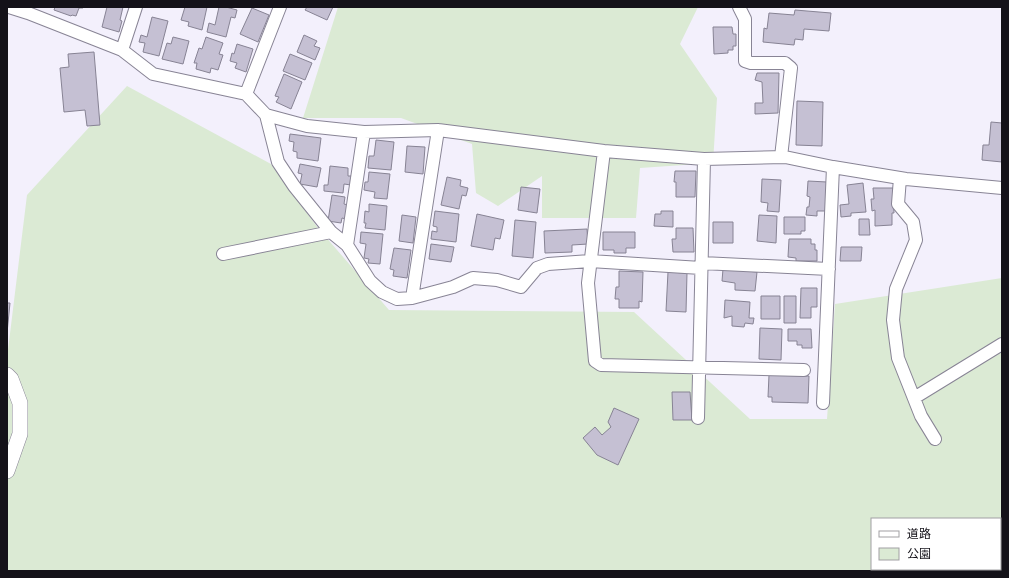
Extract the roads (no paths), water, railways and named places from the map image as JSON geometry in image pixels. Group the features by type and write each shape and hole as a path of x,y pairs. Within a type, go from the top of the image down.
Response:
{"street":[{"path":"8,7 29,10 122,50 153,74 246,94 266,115 278,162 294,186 331,232 347,246 370,281 382,292 397,299 412,298 453,287 473,278 498,280 521,287 537,268 548,264 590,261 829,269"},
{"path":"122,50 136,7"},
{"path":"246,94 280,7"},
{"path":"739,7 745,18 745,61 751,63 785,63 791,68 781,157"},
{"path":"266,115 307,126 364,132 438,130 604,151 704,160 781,157 900,178 1001,185"},
{"path":"412,298 438,130"},
{"path":"347,246 364,132"},
{"path":"604,151 588,283 595,361 601,365 804,370"},
{"path":"698,418 704,160"},
{"path":"823,403 833,167"},
{"path":"900,178 898,204 913,222 916,240 896,288 893,320 898,358 921,416 935,439"},
{"path":"223,254 331,232"},
{"path":"914,398 1002,344"},
{"path":"7,375 11,379 20,404 20,434 7,471"}]}
